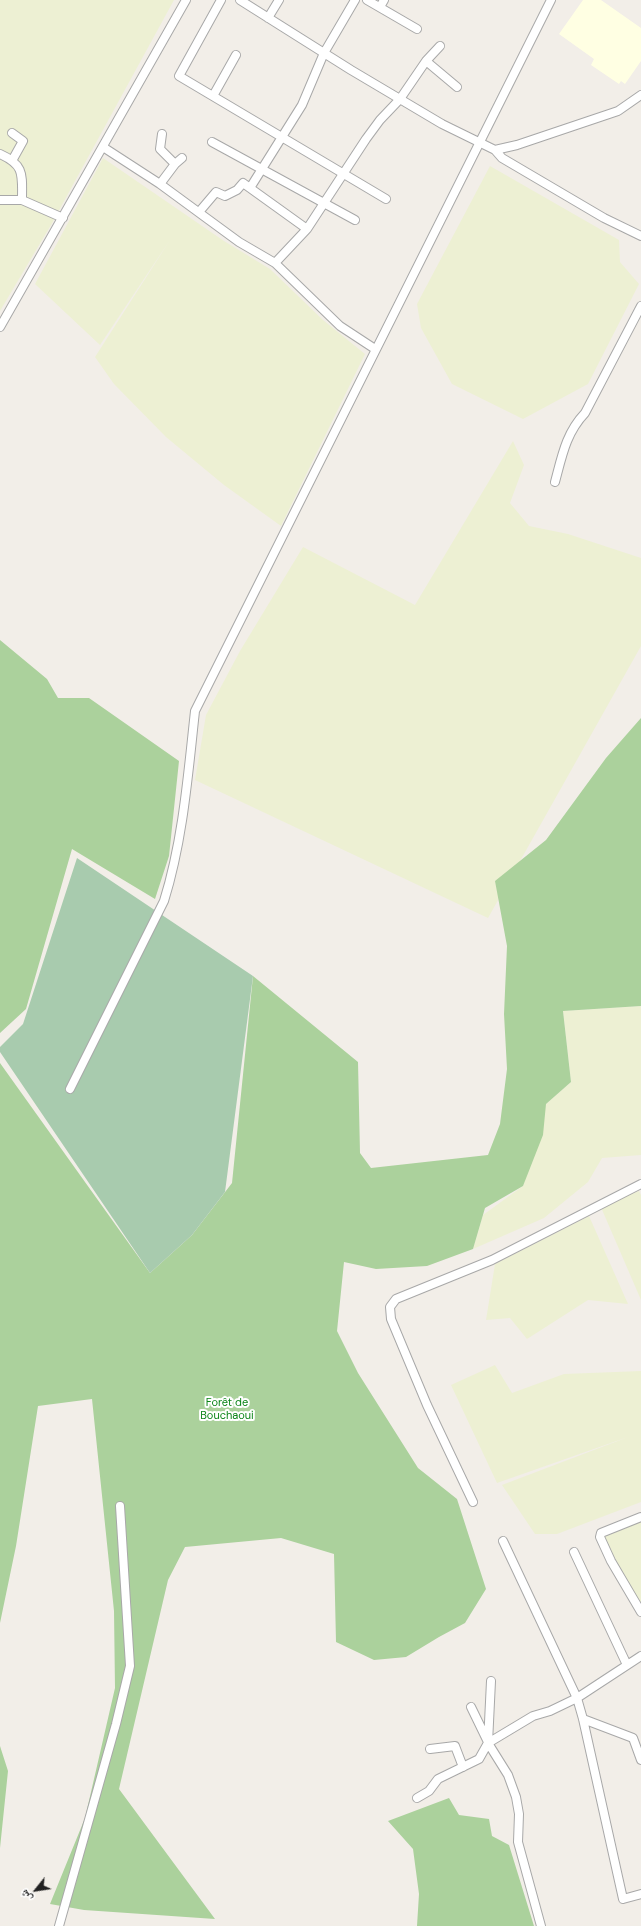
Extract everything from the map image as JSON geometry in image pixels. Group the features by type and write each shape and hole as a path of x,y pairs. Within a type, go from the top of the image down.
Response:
{"street":[{"path":"0,327 186,0"},
{"path":"221,0 180,76 386,199"},
{"path":"240,0 400,99 480,144 495,150 502,158 604,218 641,236"},
{"path":"268,18 279,0"},
{"path":"250,188 281,136 302,105 324,53 355,0"},
{"path":"367,0 382,4 417,29"},
{"path":"70,1089 164,901 173,874 183,813 195,711 551,0"},
{"path":"275,263 307,229 380,120 400,99 426,61 440,46"},
{"path":"213,96 236,55"},
{"path":"426,61 457,87"},
{"path":"495,150 517,145 618,111 641,95"},
{"path":"12,133 23,141 13,160"},
{"path":"162,134 160,149 175,164"},
{"path":"212,142 355,220"},
{"path":"103,147 160,184 199,212 226,234 275,263 340,326 375,349"},
{"path":"0,154 13,160 21,169 22,200"},
{"path":"160,184 175,164 182,158"},
{"path":"199,212 216,192 225,196 237,190 243,183 307,229"},
{"path":"0,200 22,200 63,218"},
{"path":"555,482 566,442 574,424 585,413 641,306"},
{"path":"473,1502 426,1405 392,1319 390,1307 396,1299 492,1260 641,1184"},
{"path":"59,1926 116,1724 130,1666 120,1506"},
{"path":"641,1517 601,1533 600,1537 611,1561 641,1612"},
{"path":"503,1541 576,1698 583,1719 623,1898 641,1894"},
{"path":"574,1552 627,1664"},
{"path":"488,1742 533,1716 550,1711 598,1686 627,1664 641,1656"},
{"path":"417,1798 429,1791 438,1779 479,1759 488,1742 491,1681"},
{"path":"471,1707 488,1742 508,1775 516,1798 519,1814 518,1842 541,1926"},
{"path":"583,1719 633,1738 640,1754"},
{"path":"430,1749 455,1746 463,1767"}],"shaded area":[{"path":"0,0 174,0 51,225 0,311"},
{"path":"583,0 601,0 641,28 641,61 625,84 621,81 619,84 591,65 594,59 559,34"},
{"path":"103,158 224,241 270,269 323,320 365,354 281,526 224,485 166,437 114,384 95,357 170,240 100,345 35,284"},
{"path":"490,166 619,240 620,262 639,284 588,384 523,419 452,384 421,328 417,304"},
{"path":"513,441 524,465 510,503 529,526 568,534 641,558 641,646 488,918 195,780 206,715 240,651 303,547 415,605"},
{"path":"77,858 253,976 225,1192 192,1235 150,1273 0,1052 0,1047 23,1024"},
{"path":"641,1006 641,1155 602,1158 588,1182 544,1218 473,1249 483,1215 523,1186 546,1104 571,1082 563,1011"},
{"path":"639,1191 641,1195 641,1300 600,1205"},
{"path":"589,1216 628,1304 588,1300 527,1339 510,1318 486,1320 495,1264"},
{"path":"495,1365 512,1393 564,1374 641,1371 641,1502 557,1534 535,1534 502,1485 628,1437 497,1483 451,1385"},
{"path":"641,1516 641,1612 602,1545 603,1530"}],"green space":[{"path":"0,640 47,679 58,698 89,698 179,761 169,856 155,899 72,849 26,1009 0,1033"},
{"name":"Forêt de Bouchaoui","path":"641,718 641,1006 563,1011 571,1082 546,1104 543,1135 523,1186 485,1208 473,1249 427,1266 376,1269 344,1262 337,1331 358,1373 418,1468 457,1499 486,1589 465,1623 406,1657 374,1660 336,1642 334,1554 281,1538 185,1547 168,1580 119,1789 215,1919 84,1910 50,1904 85,1818 115,1688 114,1611 92,1399 38,1406 16,1546 0,1623 0,1063 150,1273 192,1235 232,1183 253,976 358,1062 360,1153 371,1168 488,1155 500,1124 507,1069 504,1014 507,946 495,881 546,840 606,758"},
{"path":"0,1746 8,1771 0,1848"},
{"path":"449,1798 459,1815 489,1819 492,1836 509,1845 534,1926 417,1926 419,1894 413,1849 388,1821"}]}
